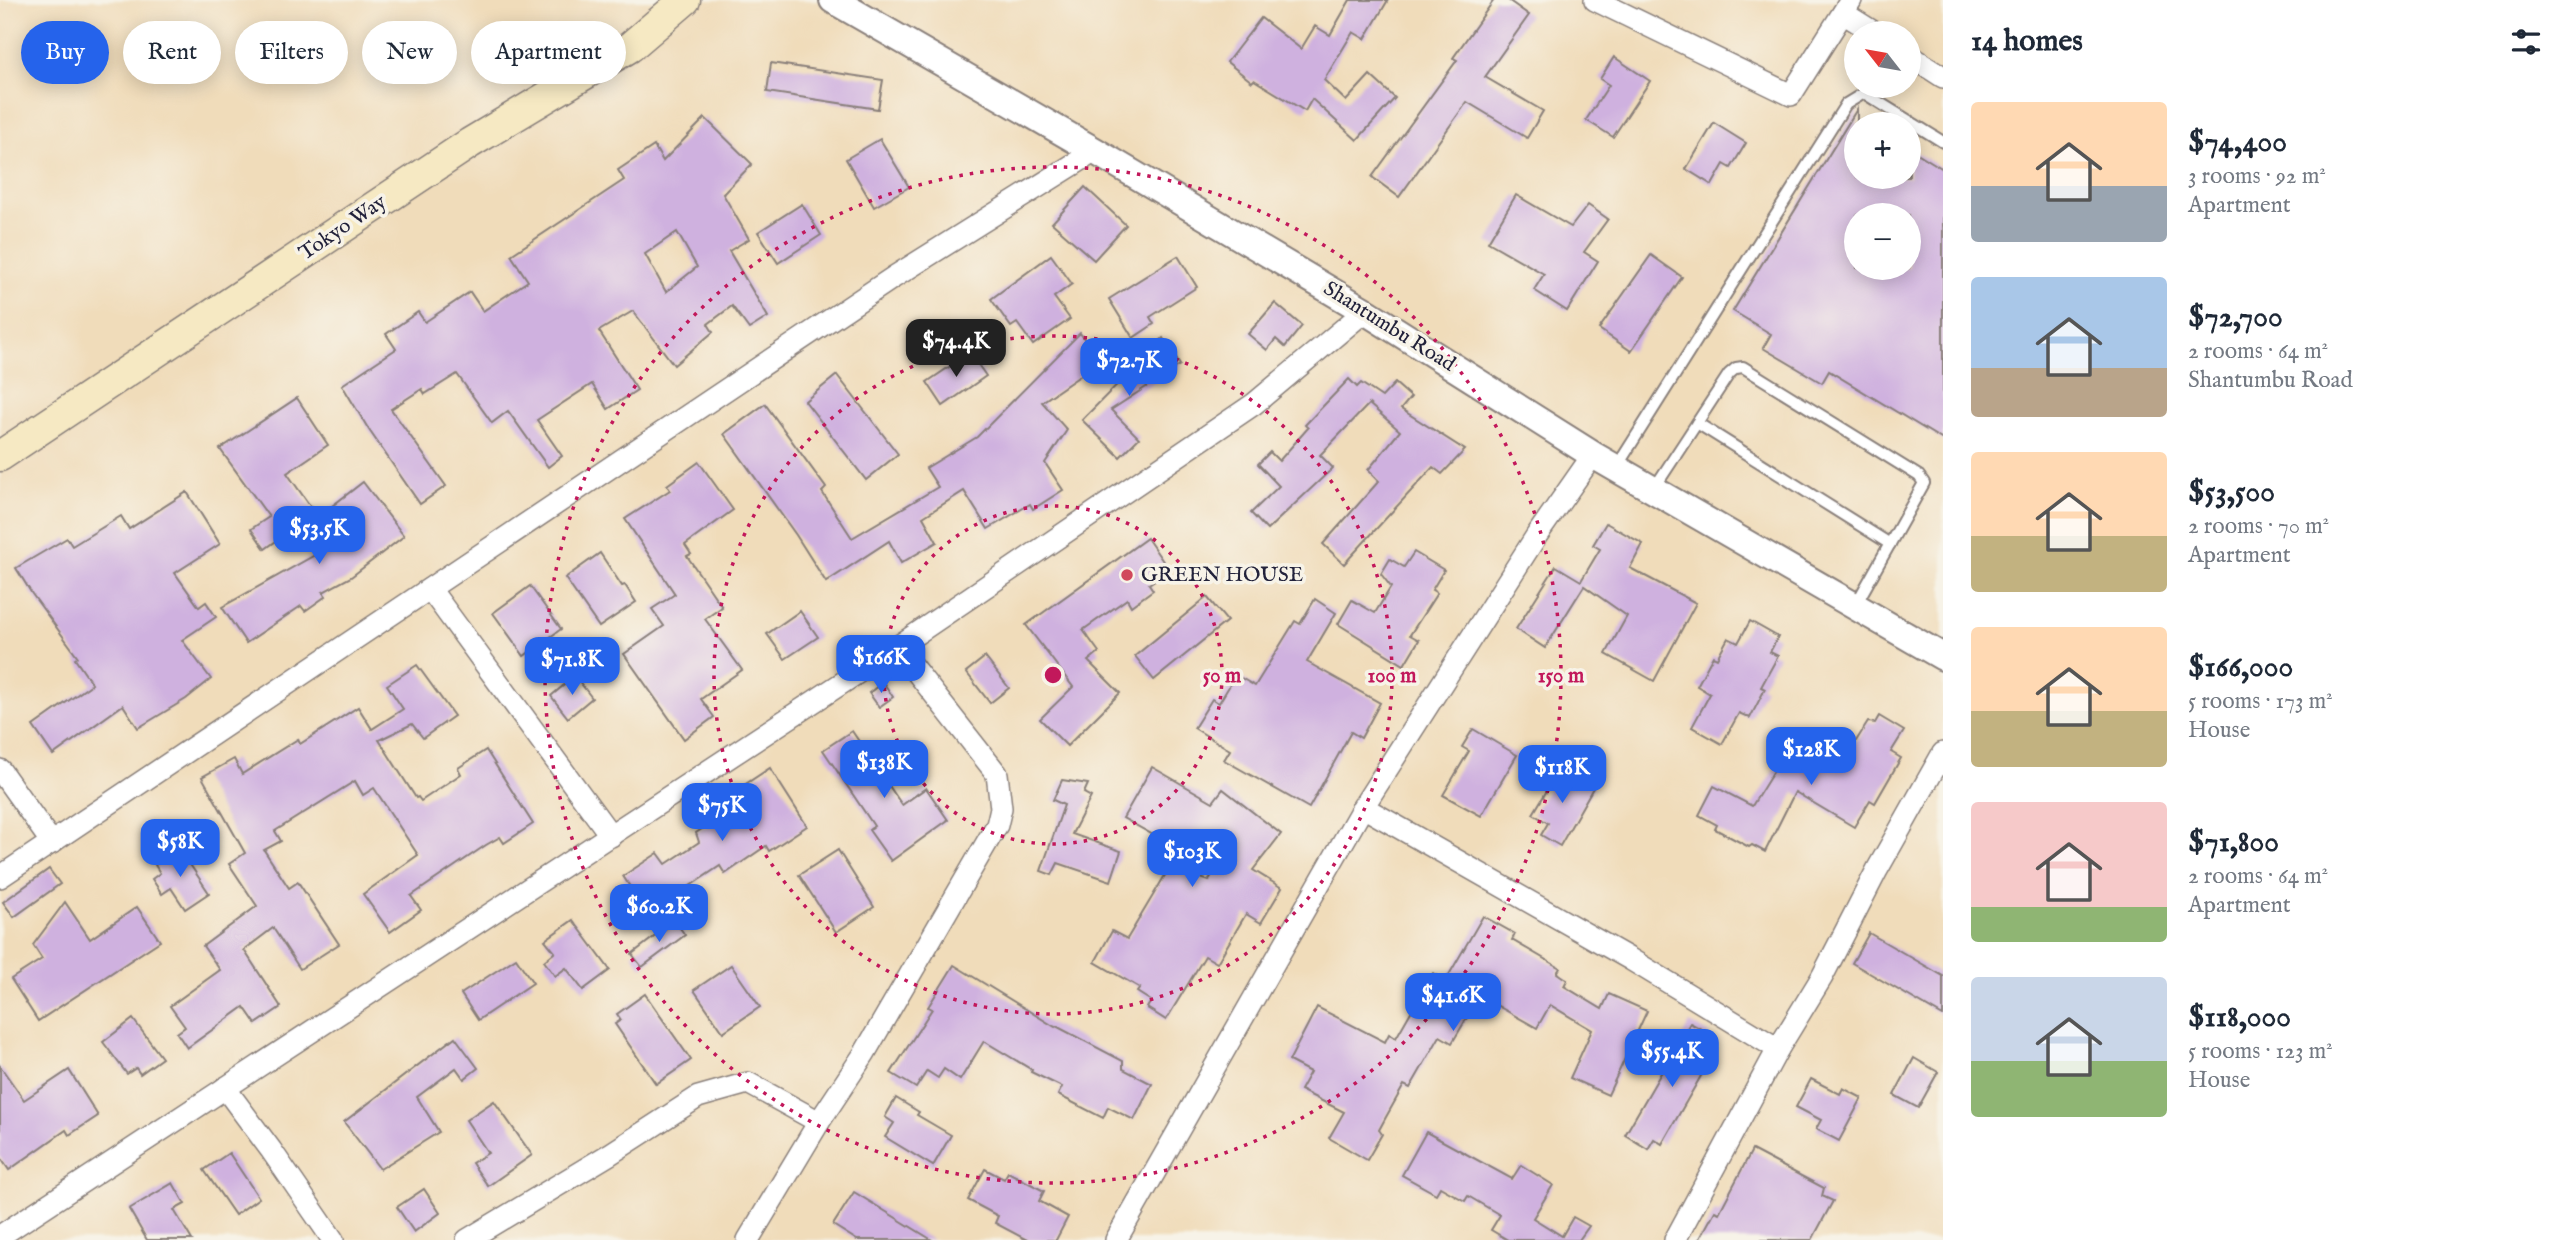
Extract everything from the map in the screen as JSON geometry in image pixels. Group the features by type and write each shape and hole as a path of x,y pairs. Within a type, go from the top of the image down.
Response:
{"main road":[{"name":"Tokyo Way","path":"0,456 470,143 631,47 685,0"}],"street":[{"name":"Shantumbu Road","path":"833,0 1365,311 1604,462 1943,657"},
{"path":"1595,0 1791,95 1847,6 1863,21"},
{"path":"1922,63 1943,77"},
{"path":"0,877 882,285 1095,151"},
{"path":"0,1237 897,647 1254,404 1365,311"},
{"path":"1116,1240 1363,807 1537,535 1604,462"},
{"path":"430,589 611,836"},
{"path":"748,1240 819,1122 864,1054 998,825 1000,808 997,774 897,647"},
{"path":"1675,1240 1943,753"},
{"path":"0,770 52,843"},
{"path":"1363,807 1630,960 1778,1049"},
{"path":"467,1240 610,1154 698,1097 748,1083 819,1122"},
{"path":"225,1088 333,1240"}],"lane":[{"path":"1604,462 1846,104 1864,93 1943,142"},
{"path":"1653,490 1729,374 1735,368 1743,367 1919,476 1924,482 1855,607"},
{"path":"1697,423 1890,544"}],"building":[{"path":"1350,0 1388,0 1365,39 1353,32 1324,80 1346,101 1370,75 1395,98 1357,140 1312,99 1305,111 1254,80 1252,82 1227,62 1261,18 1301,49 1315,26 1330,35"},
{"path":"1494,0 1508,0 1529,15 1485,77 1543,111 1527,138 1467,102 1399,197 1372,177 1457,60 1453,58"},
{"path":"1614,57 1650,81 1613,137 1586,120 1609,85 1600,79"},
{"path":"771,63 883,80 878,109 767,92"},
{"path":"705,118 752,164 723,194 749,239 729,251 768,317 749,329 732,306 708,324 713,332 674,365 633,311 599,331 637,390 608,409 592,384 537,420 562,456 548,467 508,411 492,423 457,374 425,394 422,389 391,409 446,486 420,504 342,385 396,349 386,334 418,312 425,322 470,292 483,311 528,281 511,255 624,180 618,170 654,146 663,161","holes":["677,232 697,267 666,292 645,254"]},
{"path":"1714,123 1746,143 1731,168 1724,164 1712,185 1686,169"},
{"path":"1844,130 1844,189 1921,189 1921,155 1943,169 1943,440 1829,371 1822,383 1763,348 1771,334 1733,311"},
{"path":"880,139 909,187 874,207 846,159"},
{"path":"1085,187 1126,225 1094,260 1052,223"},
{"path":"1516,195 1571,227 1588,205 1608,219 1584,252 1598,261 1567,311 1534,290 1544,274 1488,242"},
{"path":"802,204 821,235 778,263 758,232"},
{"path":"1051,255 1072,284 1054,297 1070,319 1033,345 1017,323 1011,327 991,299"},
{"path":"1651,255 1682,277 1631,351 1599,329"},
{"path":"1178,256 1197,287 1150,317 1154,324 1133,338 1109,299"},
{"path":"1275,303 1302,326 1285,347 1276,339 1267,350 1248,334"},
{"path":"1080,333 1100,362 1042,402 1067,430 1045,463 1063,490 1033,509 1030,504 988,529 964,491 923,517 937,542 901,563 889,541 826,582 724,434 765,404 826,488 822,492 852,538 938,487 926,468 977,437"},
{"path":"1163,338 1180,365 1111,410 1139,438 1120,457 1082,420"},
{"path":"970,353 986,376 943,406 927,382"},
{"path":"837,375 898,454 866,480 805,401"},
{"path":"1349,379 1357,387 1361,383 1382,397 1395,383 1411,397 1401,409 1465,450 1442,474 1433,467 1344,564 1323,544 1379,481 1368,470 1400,431 1369,404 1320,455 1333,468 1267,530 1251,513 1279,486 1258,464 1270,452 1279,461 1308,428 1305,425"},
{"path":"297,398 328,445 287,473 315,513 265,549 251,529 269,517 220,449"},
{"path":"699,462 733,510 685,545 691,554 687,556 722,607 705,619 742,670 701,699 714,717 684,739 624,654 664,626 652,609 675,594 625,519 670,490 667,485"},
{"path":"363,482 404,536 351,577 323,592 326,596 305,611 301,606 246,643 222,607 347,537 327,510"},
{"path":"187,492 220,544 175,573 199,607 206,602 216,617 182,640 211,679 186,699 138,728 123,705 53,755 33,726 92,684 75,659 78,657 16,568 67,538 72,546 121,516 129,529"},
{"path":"1606,523 1643,544 1630,568 1696,603 1654,681 1606,654 1627,616 1584,586 1545,648 1516,629 1556,566 1581,581 1600,549 1593,545"},
{"path":"1147,538 1169,570 1149,584 1153,590 1131,606 1127,599 1083,630 1099,652 1088,661 1120,693 1067,746 1040,719 1073,687 1026,625"},
{"path":"1414,552 1444,570 1432,590 1437,593 1410,635 1419,640 1404,665 1338,624 1352,600 1375,613 1391,587 1381,574 1390,559 1404,567"},
{"path":"600,553 636,602 599,627 565,578"},
{"path":"530,586 561,629 524,656 493,613"},
{"path":"1207,597 1227,621 1154,680 1135,656"},
{"path":"1315,599 1336,613 1307,662 1380,703 1361,738 1351,732 1309,808 1224,760 1230,750 1194,728 1212,699 1219,703 1236,675 1255,686 1295,621 1300,624"},
{"path":"800,611 818,637 785,659 767,634"},
{"path":"1750,621 1778,637 1770,652 1778,656 1761,687 1765,689 1750,718 1739,713 1722,744 1692,727 1710,694 1697,686 1713,656 1717,658 1728,638 1738,643"},
{"path":"985,657 1009,688 990,703 966,672"},
{"path":"417,665 454,716 423,738 412,724 379,740 416,798 421,801 461,774 458,768 486,750 533,824 504,843 500,837 486,845 411,896 421,910 390,932 363,894 418,855 374,788 363,795 355,781 275,831 281,841 264,850 289,888 298,882 339,944 300,969 273,928 244,950 281,1007 256,1024 244,1007 187,1048 177,1033 185,1027 170,1006 220,970 203,946 257,906 229,864 245,853 202,777 234,759 242,774 298,739 300,744 358,707 372,729 403,709 387,685"},
{"path":"575,676 592,698 568,718 551,696"},
{"path":"883,682 893,697 879,707 869,693"},
{"path":"1879,716 1904,731 1891,752 1901,758 1875,803 1870,800 1854,827 1795,792 1765,852 1752,845 1749,847 1715,829 1717,825 1699,815 1714,786 1752,806 1793,740 1839,768 1868,722 1875,723"},
{"path":"1473,729 1517,755 1481,816 1443,795 1469,751 1462,747"},
{"path":"852,731 902,805 926,788 948,820 891,861 869,830 874,826 823,750"},
{"path":"1152,767 1213,802 1223,789 1281,834 1253,870 1282,888 1261,923 1246,914 1217,963 1205,956 1166,1020 1147,1008 1151,1001 1137,992 1140,988 1095,962 1112,931 1127,939 1170,867 1209,881 1214,869 1123,818"},
{"path":"1561,767 1594,786 1560,846 1541,835 1548,823 1533,814"},
{"path":"770,768 807,826 769,851 766,846 725,874 720,866 684,890 689,898 662,916 647,893 638,899 623,876 658,853 666,864 699,842 696,833 739,804 732,793"},
{"path":"1062,780 1088,784 1084,793 1091,797 1072,834 1121,851 1111,881 1058,863 1052,875 1041,871 1064,805 1053,800"},
{"path":"179,848 209,893 185,909 171,888 162,894 152,879 160,873 155,865"},
{"path":"838,850 874,907 836,932 799,875"},
{"path":"49,869 60,884 14,917 3,902"},
{"path":"65,902 90,939 137,907 160,941 38,1021 11,979 42,959 33,945"},
{"path":"1483,916 1515,934 1512,940 1560,968 1557,973 1567,980 1564,986 1602,1009 1609,994 1647,1011 1608,1095 1570,1078 1592,1030 1550,1005 1537,1028 1480,996 1452,1043 1440,1036 1410,1088 1404,1085 1379,1130 1382,1134 1367,1160 1329,1138 1344,1112 1300,1090 1310,1072 1289,1061 1317,1007 1385,1042 1389,1034 1396,1038 1433,973 1446,980"},
{"path":"573,920 610,970 583,990 566,968 555,976 544,961 555,952 545,940"},
{"path":"675,921 685,935 642,967 632,954"},
{"path":"1869,933 1943,976 1943,1016 1852,963"},
{"path":"516,958 533,983 478,1020 461,994"},
{"path":"731,965 760,1007 723,1032 694,990"},
{"path":"954,965 1055,1027 1123,1061 1123,1069 1152,1084 1134,1120 1108,1107 1103,1118 1058,1095 1062,1087 1031,1072 1032,1070 984,1041 960,1080 944,1069 938,1078 927,1071 916,1088 891,1073 932,1009 928,1007"},
{"path":"645,994 691,1060 656,1084 615,1024 621,1020 617,1014"},
{"path":"133,1019 162,1058 140,1074 136,1068 127,1074 103,1042"},
{"path":"1690,1023 1710,1034 1701,1049 1713,1055 1662,1144 1654,1139 1648,1149 1625,1135"},
{"path":"455,1037 478,1068 464,1079 456,1068 417,1097 439,1132 380,1169 344,1122"},
{"path":"1914,1058 1938,1072 1918,1108 1894,1095"},
{"path":"0,1066 24,1100 69,1070 98,1116 69,1135 66,1130 9,1170 0,1157"},
{"path":"1811,1079 1840,1094 1843,1088 1862,1098 1839,1141 1816,1129 1821,1120 1796,1107"},
{"path":"896,1098 919,1112 917,1115 951,1135 933,1166 885,1137 894,1123 885,1117"},
{"path":"494,1101 532,1155 488,1186 472,1163 488,1153 466,1120"},
{"path":"1426,1132 1512,1179 1521,1165 1553,1185 1533,1218 1562,1236 1573,1217 1589,1226 1579,1240 1508,1240 1491,1230 1500,1215 1468,1196 1465,1201 1440,1187 1436,1194 1402,1175"},
{"path":"1752,1150 1824,1188 1822,1196 1833,1201 1812,1240 1699,1240 1715,1211 1719,1213"},
{"path":"229,1153 259,1198 235,1215 204,1170"},
{"path":"985,1169 1004,1179 1008,1172 1044,1191 1039,1201 1068,1217 1056,1240 1027,1240 995,1223 998,1216 968,1200"},
{"path":"173,1183 185,1204 174,1210 192,1240 147,1240 129,1209"},
{"path":"424,1189 440,1213 414,1232 397,1207"},
{"path":"854,1192 932,1240 857,1240 833,1225"}],"place":[{"name":"GREEN HOUSE","path":"1127,575"}]}
